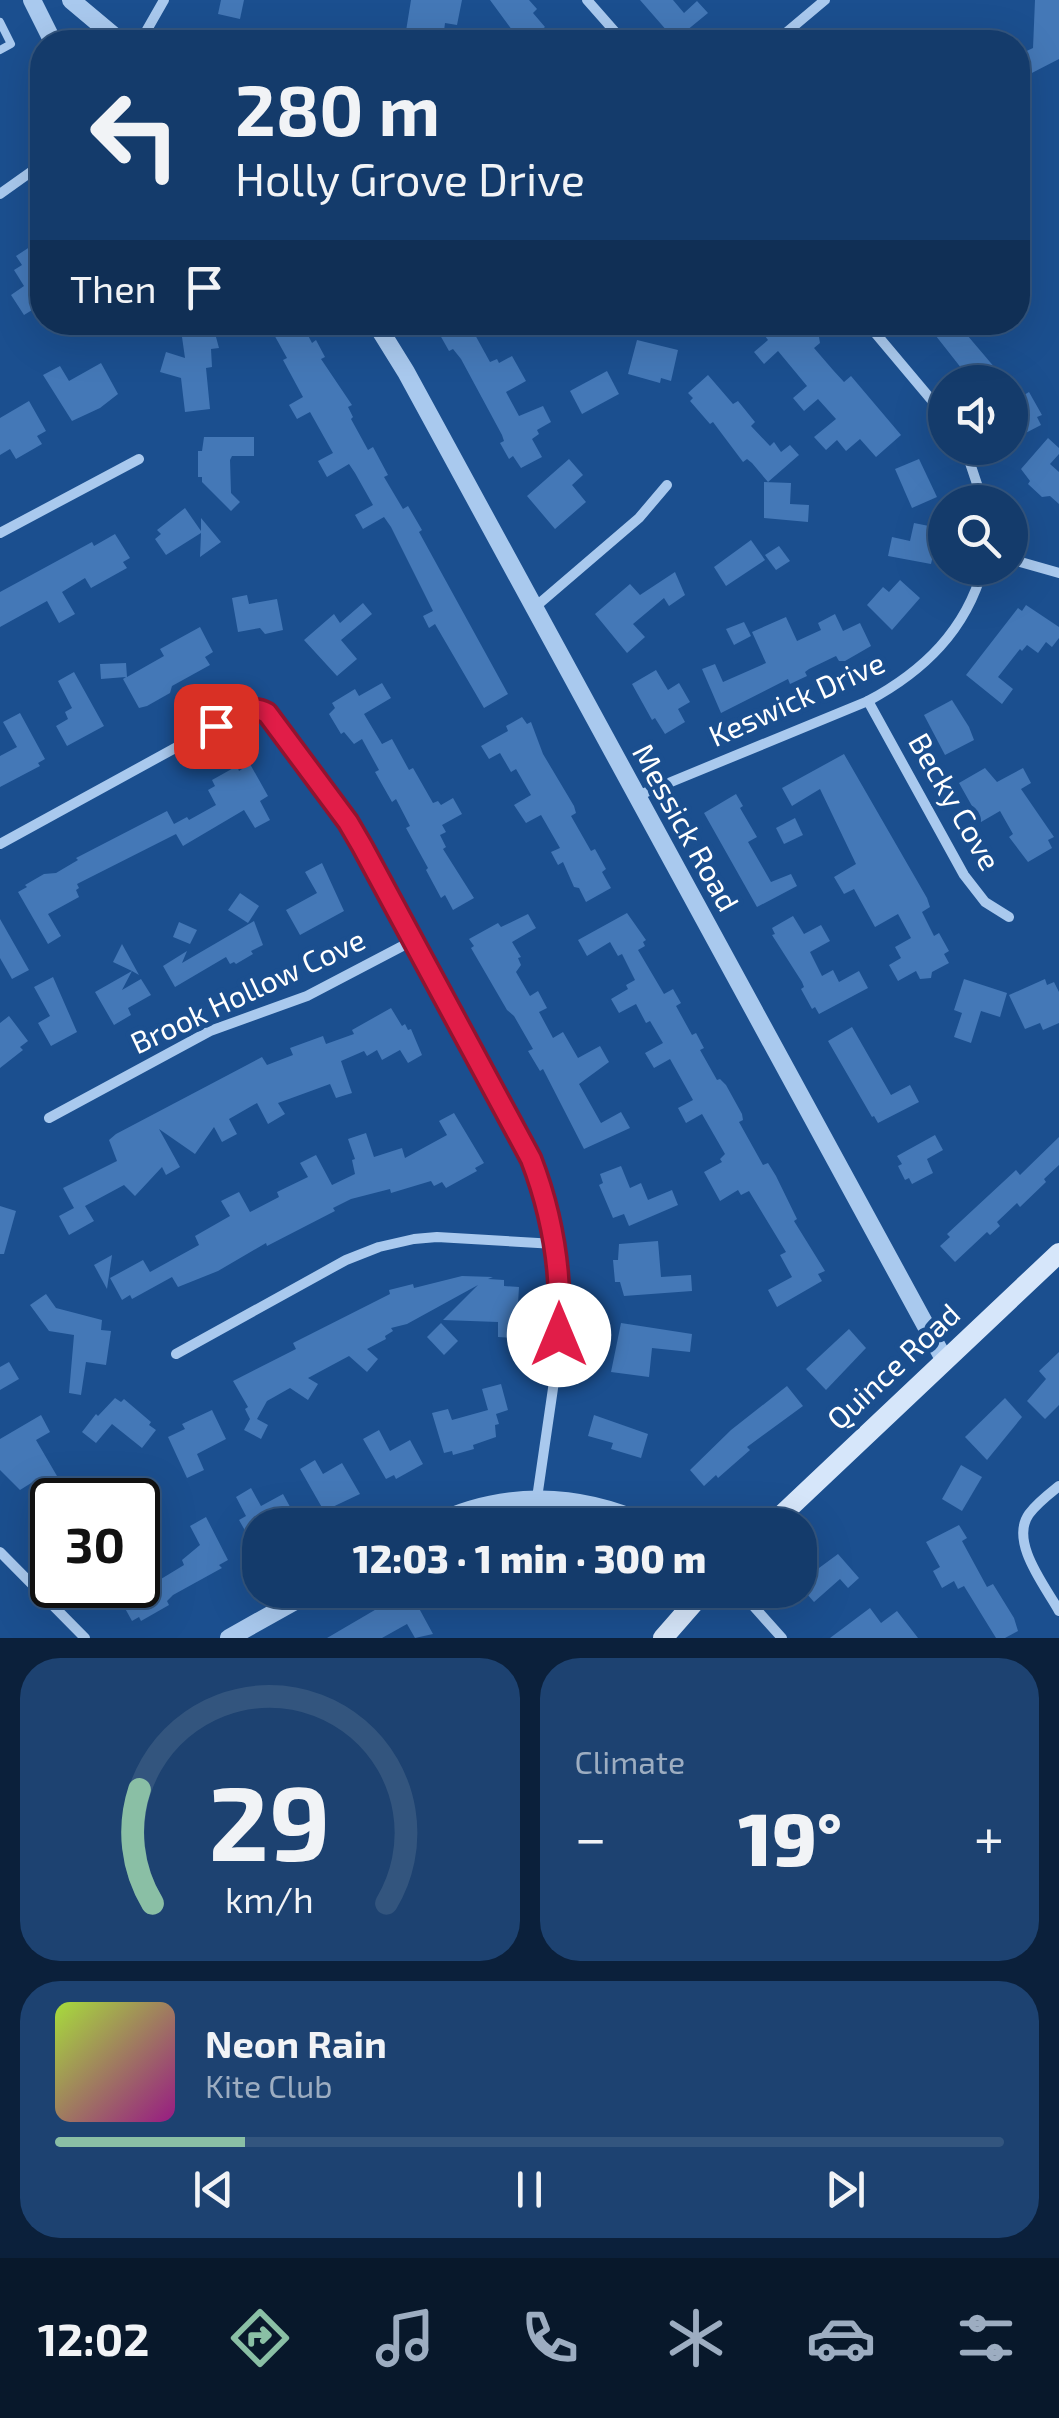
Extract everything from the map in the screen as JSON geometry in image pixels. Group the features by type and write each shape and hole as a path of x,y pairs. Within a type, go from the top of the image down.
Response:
{"main road":[{"name":"Quince Road","path":"788,1508 1059,1253"},
{"path":"663,1638 689,1608"}],"street":[{"path":"32,0 47,30"},
{"path":"71,0 107,30"},
{"path":"147,30 164,0"},
{"path":"587,0 613,30"},
{"path":"789,30 825,0"},
{"path":"0,194 30,173"},
{"name":"Messick Road","path":"383,335 945,1361"},
{"path":"877,335 928,396"},
{"path":"0,533 139,459"},
{"path":"534,608 638,518 667,485"},
{"path":"1028,564 1059,573"},
{"name":"Keswick Drive","path":"637,796 868,701 914,673 942,646 968,608 976,585"},
{"name":"Becky Cove","path":"868,701 964,875 985,902 1008,917"},
{"path":"0,844 247,710 262,709 272,719 348,822 531,1159 555,1244 560,1307 537,1498"},
{"name":"Brook Hollow Cove","path":"49,1118 210,1030 316,992 414,940"},
{"path":"176,1354 346,1260 379,1247 414,1238 438,1237 555,1244"},
{"path":"1059,1486 1030,1512 1023,1533 1027,1552 1059,1612"},
{"path":"476,1508 537,1498 604,1508"},
{"path":"0,1552 85,1638"},
{"path":"229,1638 283,1608"},
{"path":"754,1608 782,1638"}],"lane":[{"path":"0,22 10,44 0,50"}],"building":[{"path":"221,0 244,0 240,19 218,14"},
{"path":"411,0 462,0 457,25 445,23 444,30 406,30"},
{"path":"490,0 529,0 537,9 533,13 545,27 512,30"},
{"path":"640,0 673,0 684,13 697,1 708,13 687,30 666,30"},
{"path":"1035,0 1059,0 1059,59 1030,74"},
{"path":"30,247 30,311 24,315 11,295 24,286 14,270 22,265 16,256"},
{"path":"215,335 219,348 211,349 212,367 206,368 210,409 185,412 181,378 160,372 166,352 185,358 182,337"},
{"path":"274,335 308,335 312,343 316,340 325,357 321,359 352,405 348,407 351,419 368,450 373,447 388,475 384,477 403,509 408,506 422,530 419,532 508,694 484,708 435,624 429,628 423,616 433,611 391,527 384,517 363,529 355,515 373,505 349,464 327,477 318,461 333,453 310,412 297,419 289,405 303,397 283,360 287,358"},
{"path":"440,335 475,335 490,362 497,359 499,363 512,356 526,381 506,392 519,416 543,406 551,422 537,430 539,434 532,439 542,457 521,468 513,456 509,459 500,443 504,441 502,435 461,359 453,349 449,351"},
{"path":"817,335 820,343 814,348 844,382 851,376 901,435 876,457 860,439 846,451 837,440 826,450 814,437 836,419 818,399 804,411 793,398 807,386 778,351 764,364 754,352 768,340 765,336"},
{"path":"935,335 967,335 993,365 959,365"},
{"path":"637,340 678,350 671,381 661,378 660,383 628,374"},
{"path":"101,363 118,394 72,421 43,375 60,366 69,381"},
{"path":"607,371 619,394 582,414 570,391"},
{"path":"708,375 733,404 738,401 755,422 751,426 770,446 774,442 781,452 790,445 799,455 768,482 747,459 743,462 713,422 710,424 690,401 693,398 688,393"},
{"path":"1029,392 1042,415 1037,417 1041,425 1028,432"},
{"path":"29,401 46,431 37,436 42,444 16,459 10,449 0,455 0,418"},
{"path":"204,437 254,437 254,456 232,456 230,460 231,493 240,502 231,511 198,477 198,451 202,451"},
{"path":"1048,438 1059,448 1050,464 1059,472 1059,504 1050,496 1042,497 1028,484 1030,481 1021,469"},
{"path":"569,459 583,475 572,485 586,502 555,529 527,496"},
{"path":"919,459 931,485 928,485 928,501 912,508 895,469"},
{"path":"764,482 791,483 790,504 809,505 808,522 764,518"},
{"path":"185,508 201,531 201,518 221,542 200,557 201,533 166,555 155,539 161,534 157,530"},
{"path":"914,523 928,526 928,563 888,556 892,537 910,541"},
{"path":"115,534 130,558 123,562 127,568 91,588 85,578 62,592 75,614 59,623 47,601 0,627 0,592 92,542 94,546"},
{"path":"751,540 765,560 726,586 714,567"},
{"path":"779,546 790,561 776,570 765,555"},
{"path":"675,572 685,595 669,606 664,598 633,624 645,637 627,653 595,614 630,584 640,595"},
{"path":"900,580 920,598 892,630 867,605 883,587 889,592"},
{"path":"247,595 249,604 277,599 283,630 265,634 260,628 238,632 232,598"},
{"path":"363,603 372,614 341,640 357,659 337,676 304,640 334,614 340,623"},
{"path":"1026,605 1059,627 1059,638 1052,647 1046,642 1038,653 1027,645 1020,649 998,677 1013,689 1002,704 966,675 1018,608 1022,611"},
{"path":"835,614 843,631 860,623 871,646 845,661 836,656 809,669 805,672 807,676 790,684 788,679 721,713 702,669 715,664 723,682 766,663 752,632 786,617 797,641 821,630 818,623"},
{"path":"744,622 751,636 734,645 726,629"},
{"path":"200,627 213,652 205,657 210,665 172,686 170,693 147,706 139,708 123,679 126,677 101,679 100,664 126,663 127,677 164,656 160,649"},
{"path":"656,670 668,690 679,683 690,702 678,709 685,722 665,734 655,718 652,720 632,684"},
{"path":"74,672 104,726 67,746 56,726 68,719 65,712 72,708 58,681"},
{"path":"382,683 391,698 364,714 382,744 392,739 433,803 438,801 441,805 453,798 462,814 442,825 446,832 440,835 446,847 443,849 474,898 453,910 445,895 441,898 426,870 406,828 410,826 375,772 379,770 362,739 354,744 344,732 341,734 329,714 335,708 332,703 355,689 359,696"},
{"path":"952,700 974,740 945,755 924,715"},
{"path":"20,713 45,759 38,763 40,766 0,787 0,756 17,747 3,722"},
{"path":"522,717 527,724 531,722 543,754 574,806 576,813 571,816 606,869 602,872 611,888 586,902 563,862 558,865 551,852 560,848 541,815 526,823 514,805 531,795 516,769 511,772 500,753 489,759 481,746 508,731 506,726"},
{"path":"844,754 927,898 930,907 922,912 934,936 939,933 949,951 944,954 949,963 932,972 931,978 920,979 916,971 898,981 889,965 901,958 895,947 911,938 898,914 875,927 854,889 844,894 834,877 856,864 820,789 792,806 782,788"},
{"path":"250,764 268,796 260,801 270,820 255,828 244,810 183,846 176,834 77,884 79,897 48,914 61,936 48,944 18,892 25,885 44,874 56,873 76,858 167,811 174,824 187,817 189,820 216,805 208,790 215,786 212,780 237,766 239,771"},
{"path":"985,768 997,782 1023,768 1031,783 1021,789 1054,837 1048,840 1052,848 1028,862 1009,837 1013,834 1000,811 981,822 959,783"},
{"path":"736,794 757,837 748,842 771,882 791,874 797,886 757,907 704,813"},
{"path":"795,818 803,835 784,844 776,828"},
{"path":"322,863 344,911 300,935 286,910 317,893 305,872"},
{"path":"240,893 259,906 248,923 228,910"},
{"path":"627,913 646,940 638,950 664,994 673,989 681,1003 676,1006 692,1035 696,1033 704,1048 700,1050 717,1080 726,1085 742,1114 743,1120 739,1122 763,1165 768,1163 776,1176 797,1219 794,1221 825,1271 818,1274 822,1281 777,1307 768,1290 792,1277 780,1255 786,1252 749,1191 741,1195 738,1190 720,1201 704,1172 722,1162 725,1154 702,1114 686,1123 678,1108 693,1100 670,1059 654,1068 645,1053 663,1043 650,1021 646,1023 636,1004 619,1013 611,999 635,980 622,954 618,956 610,942 587,956 578,940"},
{"path":"528,914 536,928 512,942 521,957 516,972 530,996 538,991 547,1008 539,1012 553,1038 563,1032 578,1058 600,1046 609,1062 579,1084 601,1123 621,1112 630,1128 584,1149 543,1069 540,1071 528,1051 533,1049 471,948 474,946 469,939 498,923 501,927"},
{"path":"793,916 804,934 821,925 830,941 810,952 822,976 833,970 839,982 859,971 868,988 819,1014 815,1007 812,1009 801,989 802,982 772,935 772,928"},
{"path":"0,919 29,970 12,979 0,958"},
{"path":"254,921 263,945 251,951 253,954 236,964 230,964 226,957 175,987 163,966 187,951 182,963"},
{"path":"179,922 197,930 190,944 173,937"},
{"path":"122,944 139,975 113,962"},
{"path":"132,971 122,990 141,979 151,995 128,1008 131,1015 114,1025 95,992"},
{"path":"53,977 77,1032 51,1046 38,1023 50,1016 34,987"},
{"path":"964,979 1007,993 1000,1017 981,1011 971,1043 954,1037 962,1013 954,1010"},
{"path":"1045,979 1047,985 1054,982 1059,992 1059,1023 1043,1030 1040,1023 1025,1029 1009,995"},
{"path":"391,1008 402,1026 411,1029 422,1055 408,1063 400,1050 382,1060 377,1050 341,1061 352,1093 336,1098 330,1084 278,1103 285,1114 268,1124 257,1103 229,1119 237,1134 222,1142 214,1127 195,1154 159,1129 180,1167 166,1175 162,1167 135,1196 124,1185 85,1206 94,1221 69,1235 59,1216 74,1208 63,1188 117,1161 109,1140 116,1134 262,1057 267,1065 293,1055 290,1048 323,1036 326,1044 354,1034 352,1030"},
{"path":"9,1016 28,1041 20,1047 23,1050 0,1068 0,1023"},
{"path":"852,1027 891,1095 910,1085 919,1102 878,1123 872,1117 828,1041"},
{"path":"454,1113 484,1163 446,1188 442,1182 434,1186 431,1181 351,1199 218,1271 178,1287 172,1277 132,1299 130,1295 122,1300 110,1278 143,1260 150,1272 199,1245 195,1236 230,1216 221,1201 239,1192 250,1212 279,1197 277,1192 308,1177 300,1163 316,1155 332,1185 355,1174 348,1139 366,1133 374,1157 402,1148 405,1158 447,1135 439,1121"},
{"path":"935,1135 943,1150 927,1159 933,1173 912,1184 909,1178 905,1180 897,1156"},
{"path":"1059,1137 1059,1165 1044,1179 1046,1182 1020,1207 1017,1203 997,1222 1000,1226 990,1235 987,1232 955,1262 940,1246 950,1237 947,1234 1016,1170 1020,1175"},
{"path":"621,1166 630,1188 641,1183 648,1200 672,1190 678,1205 629,1226 624,1214 613,1218 599,1185 603,1183 600,1174"},
{"path":"0,1206 16,1211 4,1254 0,1254"},
{"path":"658,1241 661,1277 691,1275 692,1291 624,1296 620,1282 615,1282 613,1260 618,1260 619,1244"},
{"path":"112,1255 107,1289 94,1265"},
{"path":"462,1276 493,1277 488,1279 504,1280 504,1286 519,1287 516,1338 498,1337 498,1322 443,1320 478,1285 407,1324 391,1328 393,1331 386,1339 367,1349 378,1359 367,1372 349,1356 308,1378 318,1384 308,1400 290,1388 267,1401 257,1419 268,1425 261,1439 244,1430 250,1419 245,1409 248,1407 233,1381 296,1349 293,1343 390,1294 389,1290"},
{"path":"46,1294 56,1308 102,1320 101,1330 111,1331 106,1365 86,1362 81,1395 69,1393 74,1335 49,1331 30,1305"},
{"path":"441,1323 458,1341 444,1355 427,1337"},
{"path":"621,1323 692,1334 690,1352 652,1348 649,1377 611,1372"},
{"path":"849,1329 866,1348 826,1390 806,1369"},
{"path":"1059,1352 1059,1405 1045,1419 1027,1401 1046,1379 1039,1371"},
{"path":"9,1362 19,1379 0,1390 0,1367"},
{"path":"501,1384 508,1410 496,1414 496,1437 473,1445 474,1449 453,1455 452,1451 444,1453 432,1413 448,1409 452,1420 488,1410 482,1389"},
{"path":"787,1386 803,1406 747,1447 750,1450 704,1486 690,1470 731,1430"},
{"path":"115,1398 121,1402 124,1399 156,1430 142,1448 112,1424 96,1443 82,1432"},
{"path":"1005,1398 1022,1417 987,1460 965,1437"},
{"path":"212,1410 226,1439 197,1454 204,1470 187,1478 168,1437 185,1429 182,1424"},
{"path":"41,1415 50,1432 36,1440 58,1478 30,1478 30,1484 20,1490 0,1470 0,1439"},
{"path":"594,1415 648,1434 641,1458 611,1449 613,1443 588,1436"},
{"path":"379,1430 390,1451 410,1440 423,1464 396,1479 394,1475 386,1479 363,1439"},
{"path":"315,1460 323,1474 342,1463 360,1494 322,1508 300,1469"},
{"path":"961,1465 982,1477 962,1511 942,1499"},
{"path":"251,1488 261,1506 283,1494 291,1508 242,1508 236,1497"},
{"path":"206,1517 228,1560 219,1565 222,1568 173,1595 167,1601 169,1605 141,1621 139,1617 132,1621 125,1608 160,1608 160,1577 184,1565 182,1560 200,1545 190,1526"},
{"path":"959,1525 967,1538 962,1541 987,1587 993,1584 1014,1618 1018,1631 1005,1638 996,1638 964,1586 958,1589 954,1581 942,1588 933,1571 940,1567 926,1542"},
{"path":"838,1554 859,1578 848,1588 840,1579 817,1599 817,1569"},
{"path":"378,1608 419,1608 433,1634 415,1638 407,1624 382,1638 327,1638"},
{"path":"870,1608 881,1623 897,1611 918,1638 830,1638"}],"route":[{"path":"216,726 254,708 267,713 362,846 531,1159 555,1244 559,1335"}]}
